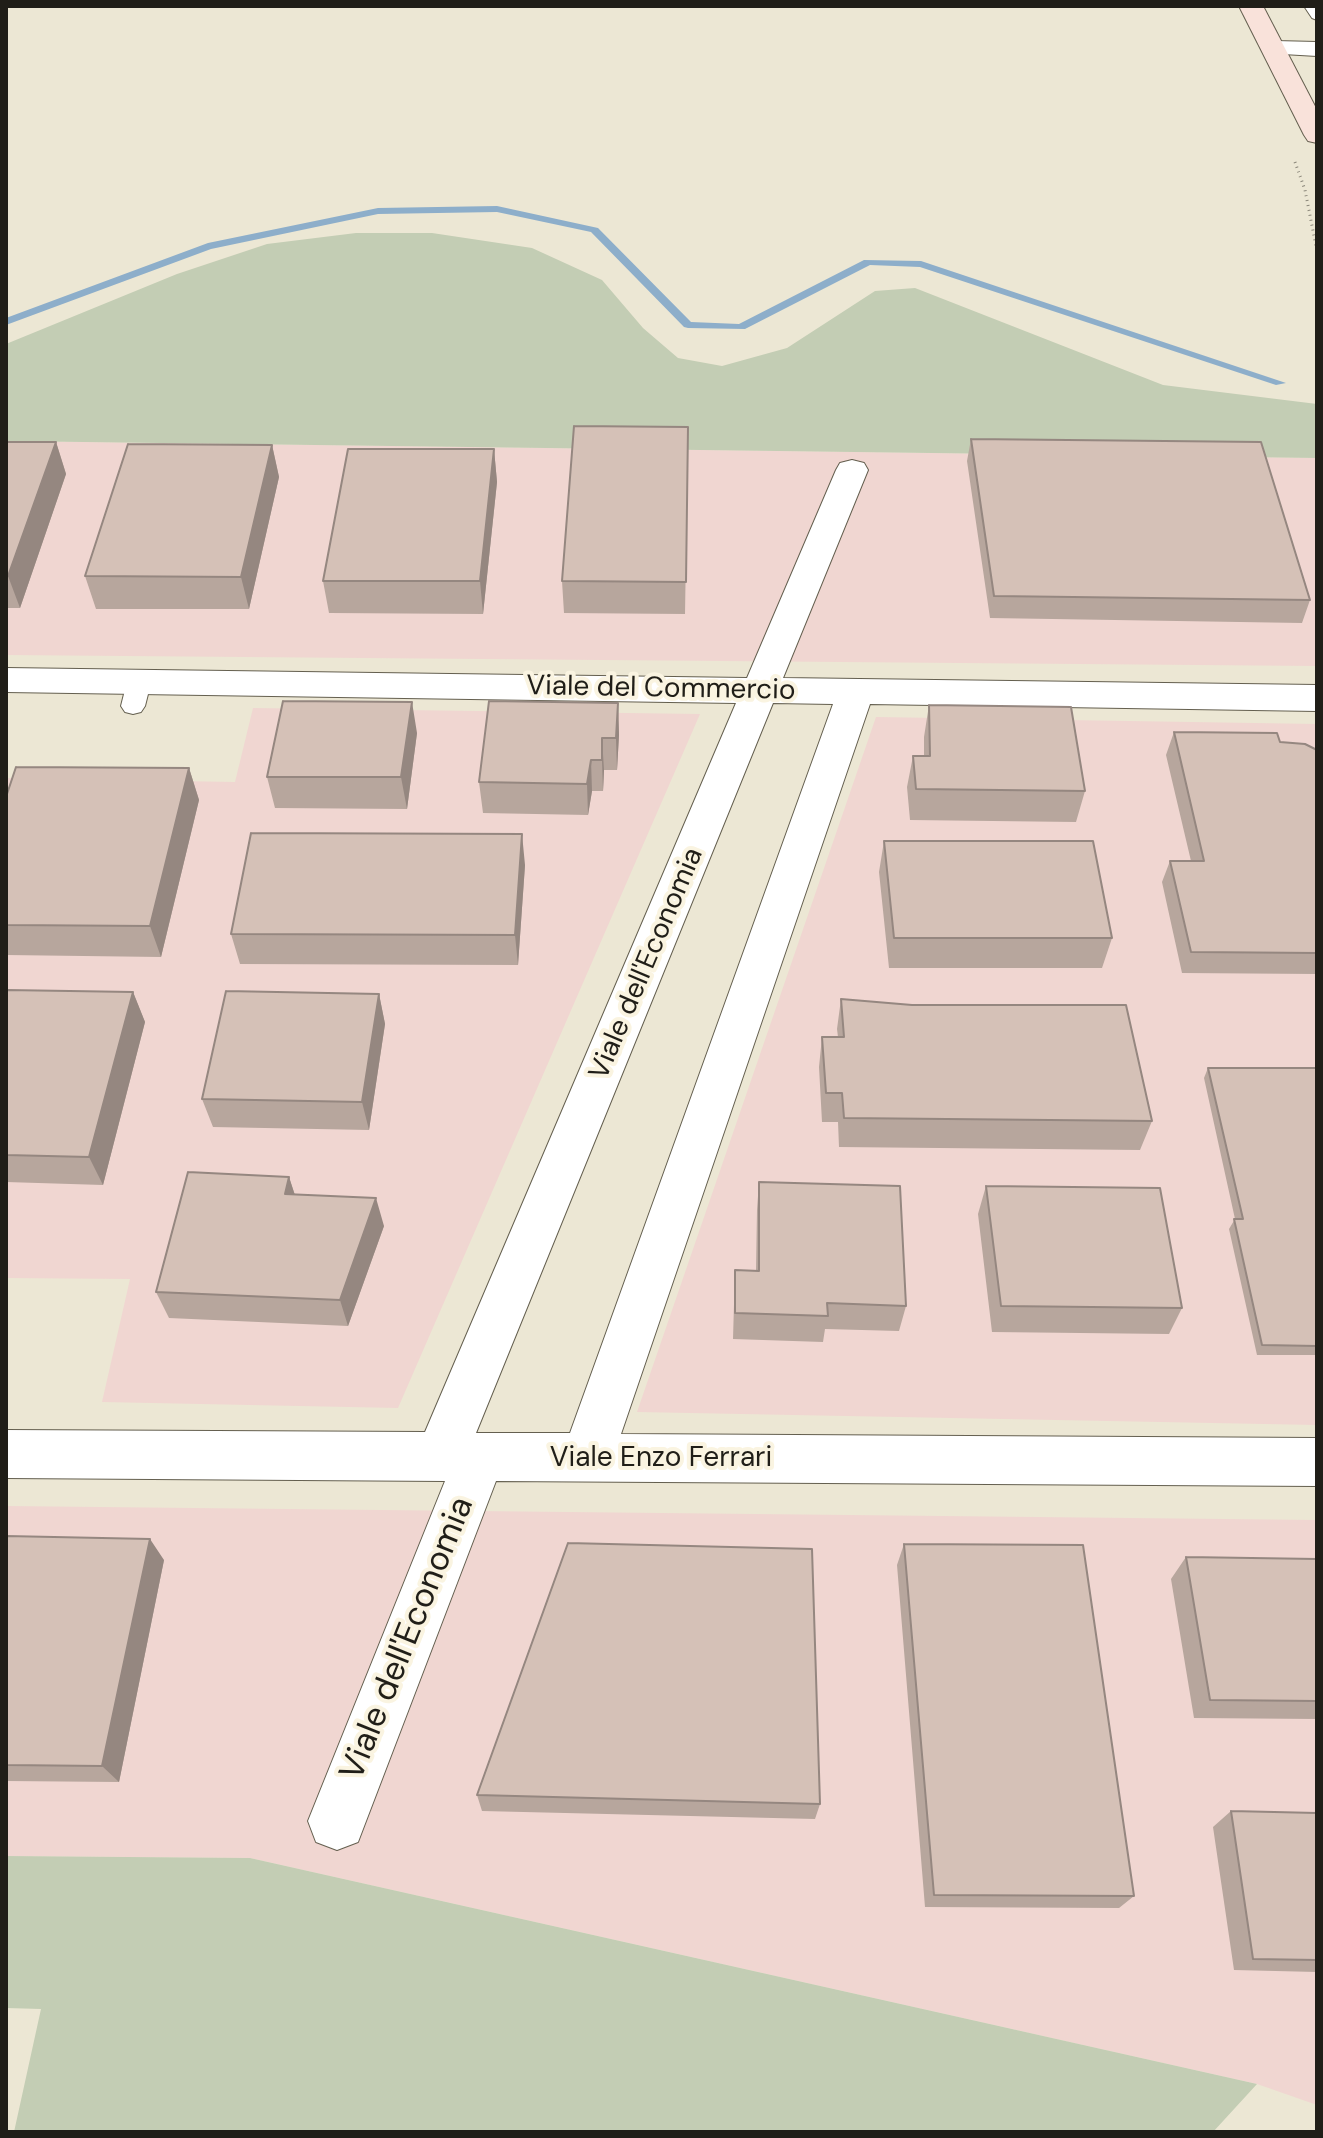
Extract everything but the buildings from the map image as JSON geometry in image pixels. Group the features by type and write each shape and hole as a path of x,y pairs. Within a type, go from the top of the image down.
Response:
{"street":[{"path":"1251,6 1317,135"},
{"path":"1275,48 1317,49"},
{"name":"Viale dell'Economia","path":"337,1821 460,1457 762,690 852,470"},
{"name":"Viale del Commercio","path":"6,680 136,694 762,690 1317,698"},
{"path":"587,1458 856,691"},
{"name":"Viale Enzo Ferrari","path":"6,1454 1317,1462"}],"lane":[{"path":"1312,6 1317,15"}],"shaded area":[{"path":"6,441 1317,458 1317,666 6,655"},
{"path":"253,708 700,714 398,1408 102,1402 130,1279 6,1278 6,778 235,782"},
{"path":"876,717 1317,724 1317,1425 637,1412"},
{"path":"6,1506 1317,1520 1317,2105 1257,2084 250,1858 6,1856"}],"green space":[{"path":"356,233 432,233 532,248 602,280 643,328 678,358 722,366 787,348 875,291 915,288 1163,385 1317,404 1317,458 6,441 6,344 177,274 267,244"},
{"path":"6,1856 250,1858 1257,2084 1213,2132 14,2132 41,2009 6,2008"}],"waterway":[{"path":"6,322 208,246 378,211 497,209 594,230 688,325 741,327 868,262 921,264 1280,383"}]}
